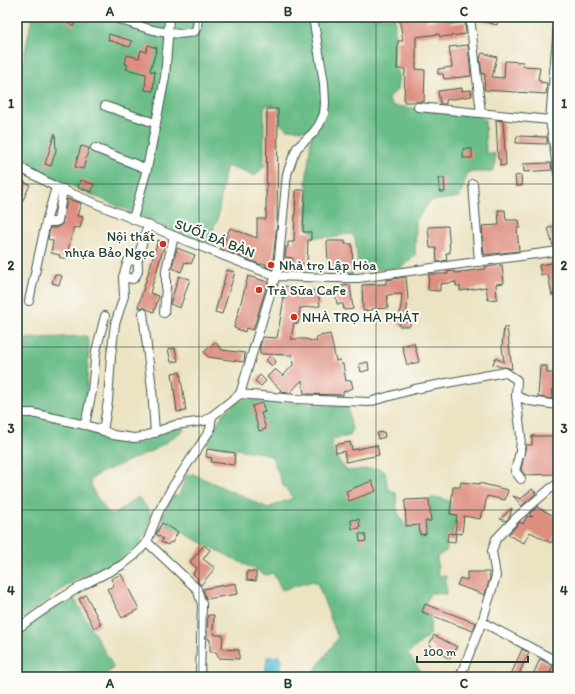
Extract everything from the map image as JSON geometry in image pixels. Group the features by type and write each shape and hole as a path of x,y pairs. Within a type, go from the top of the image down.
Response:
{"street":[{"path":"112,17 151,30 190,33 196,30 198,17"},
{"path":"133,219 147,169 164,77 169,32 169,17"},
{"path":"17,412 32,413 85,425 119,436 134,438 155,433 175,425 204,421 240,394 279,263 287,174 297,148 313,133 324,114 324,82 313,17"},
{"path":"470,17 481,113"},
{"path":"558,26 550,120 558,173"},
{"path":"105,106 155,124"},
{"path":"418,107 550,120"},
{"path":"95,148 147,169"},
{"name":"SUỐI ĐÁ BÀN","path":"17,166 59,188 148,226 275,276 358,278 558,251"},
{"path":"473,184 479,262"},
{"path":"29,301 46,222 58,221 59,188"},
{"path":"123,277 135,278 139,269 137,261 148,226"},
{"path":"164,313 166,270 174,236"},
{"path":"103,431 108,401 115,324 124,296 123,277 128,262 130,260 137,261"},
{"path":"143,313 152,389 155,433"},
{"path":"85,425 92,391 96,351 105,316"},
{"path":"240,394 294,399 369,402 415,389 505,372 517,380 516,396 521,436 520,452 515,471 521,478"},
{"path":"516,396 530,401 558,405"},
{"path":"17,629 49,606 83,585 122,565 135,555 147,542 159,511 173,486 210,430 212,416"},
{"path":"460,677 482,622 496,576 492,551 496,539 517,517 551,488 558,484"},
{"path":"147,542 197,589 200,595 202,604 200,677"},
{"path":"482,622 558,662"}],"green space":[{"path":"32,17 395,17 394,69 399,73 397,90 388,99 393,106 476,115 485,120 486,153 495,154 495,167 491,172 468,172 460,197 430,201 416,221 415,255 402,267 363,271 358,269 355,238 351,234 341,235 338,237 313,237 313,232 306,228 308,188 306,184 312,130 287,129 280,124 279,108 277,106 266,105 264,109 264,166 255,176 226,166 217,222 214,225 213,243 206,246 17,161 17,91"},
{"path":"86,336 89,342 86,402 81,429 130,445 142,443 177,427 185,429 156,449 98,474 90,481 94,493 108,513 113,515 138,497 151,513 147,531 136,550 122,561 76,579 17,623 17,339"},
{"path":"245,399 348,407 352,430 350,436 332,439 333,453 347,471 378,468 385,472 388,489 396,493 397,510 405,526 418,527 420,536 427,535 426,522 432,520 431,498 443,498 450,502 449,514 456,517 453,533 446,534 445,540 447,550 437,557 438,575 446,576 446,594 430,593 422,612 431,616 430,634 408,654 420,670 423,677 310,677 338,638 318,585 313,581 282,590 273,573 266,575 167,525 161,519 172,496 179,496 186,475 193,474 268,508 293,498 283,485 272,457 263,453 208,445 206,442 223,414 236,402"},
{"path":"69,597 74,598 113,666 112,670 100,677 17,677 17,633"}],"water":[{"path":"280,656 282,658 281,677 265,677 267,657"}],"building":[{"path":"70,17 77,17 74,26 67,23"},
{"path":"399,17 426,17 427,21 450,17 451,24 465,22 466,34 440,37 439,34 416,37 416,69 425,70 424,102 404,102 405,69 397,69 398,41 403,41"},
{"path":"499,17 497,25 478,20"},
{"path":"109,34 132,41 130,47 108,40"},
{"path":"148,45 157,48 150,71 155,72 153,91 145,90 146,74 126,69 128,65 125,64 127,55 139,58 141,50 146,52"},
{"path":"468,45 471,76 444,79 443,74 438,74 438,69 452,67 449,47"},
{"path":"482,53 497,57 492,77 504,78 505,61 524,62 523,66 540,67 538,80 540,80 540,82 547,83 546,94 484,90 485,74 482,74 480,59"},
{"path":"462,88 462,91 471,90 472,96 446,100 446,104 440,104 438,91"},
{"path":"267,109 278,109 277,224 272,269 266,267 266,264 259,264 221,249 230,228 257,238 257,219 266,219"},
{"path":"496,120 503,121 506,165 500,166 500,159 498,159"},
{"path":"55,133 56,150 51,166 45,164"},
{"path":"517,136 547,137 547,144 516,143"},
{"path":"81,146 89,148 83,169 75,167"},
{"path":"463,149 472,149 472,158 463,158"},
{"path":"551,163 552,170 524,172 523,164"},
{"path":"521,175 522,186 516,186 515,176"},
{"path":"439,178 444,178 445,192 440,192"},
{"path":"20,180 30,185 22,202 17,199 17,186"},
{"path":"80,180 94,184 92,192 78,188"},
{"path":"296,190 305,190 303,232 311,232 311,240 308,240 307,264 302,264 301,271 292,271 293,258 285,257 288,242 294,242"},
{"path":"67,199 81,203 77,216 83,217 80,228 74,227 66,259 59,257 60,255 51,253 53,241 48,239 50,228 56,228 62,224"},
{"path":"498,210 505,210 506,220 519,220 520,228 517,228 519,251 484,255 482,226 499,225"},
{"path":"558,225 558,246 553,246 548,228"},
{"path":"448,226 450,253 446,253 447,260 437,262 436,248 430,248 428,227"},
{"path":"158,240 165,243 150,293 159,296 154,312 138,307"},
{"path":"327,241 345,241 345,244 352,244 353,272 328,268"},
{"path":"177,248 195,255 191,264 185,262 181,272 172,268"},
{"path":"558,262 558,294 552,295 548,275 541,275 539,265"},
{"path":"502,265 504,283 496,284 497,299 488,300 486,287 460,291 460,286 456,286 456,282 440,284 440,291 428,290 429,274 448,274 447,272 454,271 455,273"},
{"path":"227,270 235,272 222,314 215,312"},
{"path":"55,274 62,276 59,285 52,283"},
{"path":"179,276 190,279 180,308 170,304"},
{"path":"248,276 268,282 253,330 246,328 245,332 234,328"},
{"path":"406,277 408,299 406,319 410,320 410,326 399,326 402,294 387,295 388,308 363,311 362,285 386,284 386,280"},
{"path":"350,285 353,309 344,310 343,304 337,304 334,287"},
{"path":"285,286 299,289 298,292 318,290 320,306 300,308 298,324 294,323 291,339 305,339 317,342 316,338 330,334 336,361 340,360 341,364 343,364 346,381 351,380 353,388 343,392 343,395 304,394 302,380 290,393 279,392 281,390 267,377 275,369 283,376 293,365 292,355 260,354 260,346 263,337 277,338"},
{"path":"504,327 507,327 512,369 493,364 495,358 504,362 502,347"},
{"path":"215,342 222,350 245,353 244,362 208,357 204,352"},
{"path":"414,343 419,362 407,365 402,346"},
{"path":"175,348 178,361 171,362 168,349"},
{"path":"270,356 276,361 272,366 266,360"},
{"path":"368,362 369,370 361,372 359,364"},
{"path":"540,366 547,366 547,373 554,373 552,399 538,397"},
{"path":"180,372 186,411 177,412 172,373"},
{"path":"260,375 266,381 261,386 255,381"},
{"path":"262,403 265,412 261,413 266,429 259,431 252,406"},
{"path":"384,432 385,437 378,439 377,433"},
{"path":"532,436 555,436 555,444 557,444 558,474 525,475 521,470 526,445 532,445"},
{"path":"350,442 352,450 377,445 379,455 346,462 344,451 336,453 335,445"},
{"path":"207,449 235,453 234,465 211,462 212,458 206,457"},
{"path":"372,481 376,491 349,501 346,491"},
{"path":"461,482 479,483 508,490 505,500 487,496 484,511 482,511 480,519 464,516 462,534 455,533 457,515 450,514 453,487 460,487"},
{"path":"532,489 536,493 522,506 513,496 521,499"},
{"path":"429,499 431,521 425,521 426,534 420,535 419,525 406,526 405,500"},
{"path":"537,507 558,518 558,528 551,543 530,532 524,543 508,535 520,522 523,524 527,516 533,517 529,514"},
{"path":"512,508 510,516 506,521 500,519"},
{"path":"359,519 360,528 352,529 351,520"},
{"path":"162,523 178,532 172,543 170,542 168,545 161,542 163,539 156,534"},
{"path":"448,533 456,534 455,542 447,541"},
{"path":"359,534 365,534 366,541 360,542"},
{"path":"204,545 210,550 203,559 215,568 201,585 193,574 197,568 190,562"},
{"path":"247,571 256,572 256,581 247,580"},
{"path":"467,572 489,572 490,578 485,595 457,585 460,578 467,580"},
{"path":"121,574 139,609 122,618 107,589 114,586 111,579"},
{"path":"236,583 238,594 206,599 203,589"},
{"path":"86,595 101,624 94,628 79,599"},
{"path":"425,604 476,623 473,631 422,612"},
{"path":"208,615 214,615 213,630 215,635 223,635 222,649 239,650 239,659 219,658 216,652 210,652 210,639 207,639"},
{"path":"434,635 457,647 450,659 434,650 435,649 429,645"},
{"path":"522,649 529,653 518,677 510,677"},
{"path":"540,659 553,666 548,677 532,677"}],"place":[{"name":"Nội thất nhựa Bảo Ngọc","path":"163,244"},
{"name":"Nhà trọ Lập Hòa","path":"271,265"},
{"name":"Trà Sữa CaFe","path":"259,290"},
{"name":"NHÀ TRỌ HÀ PHÁT","path":"294,317"}]}
